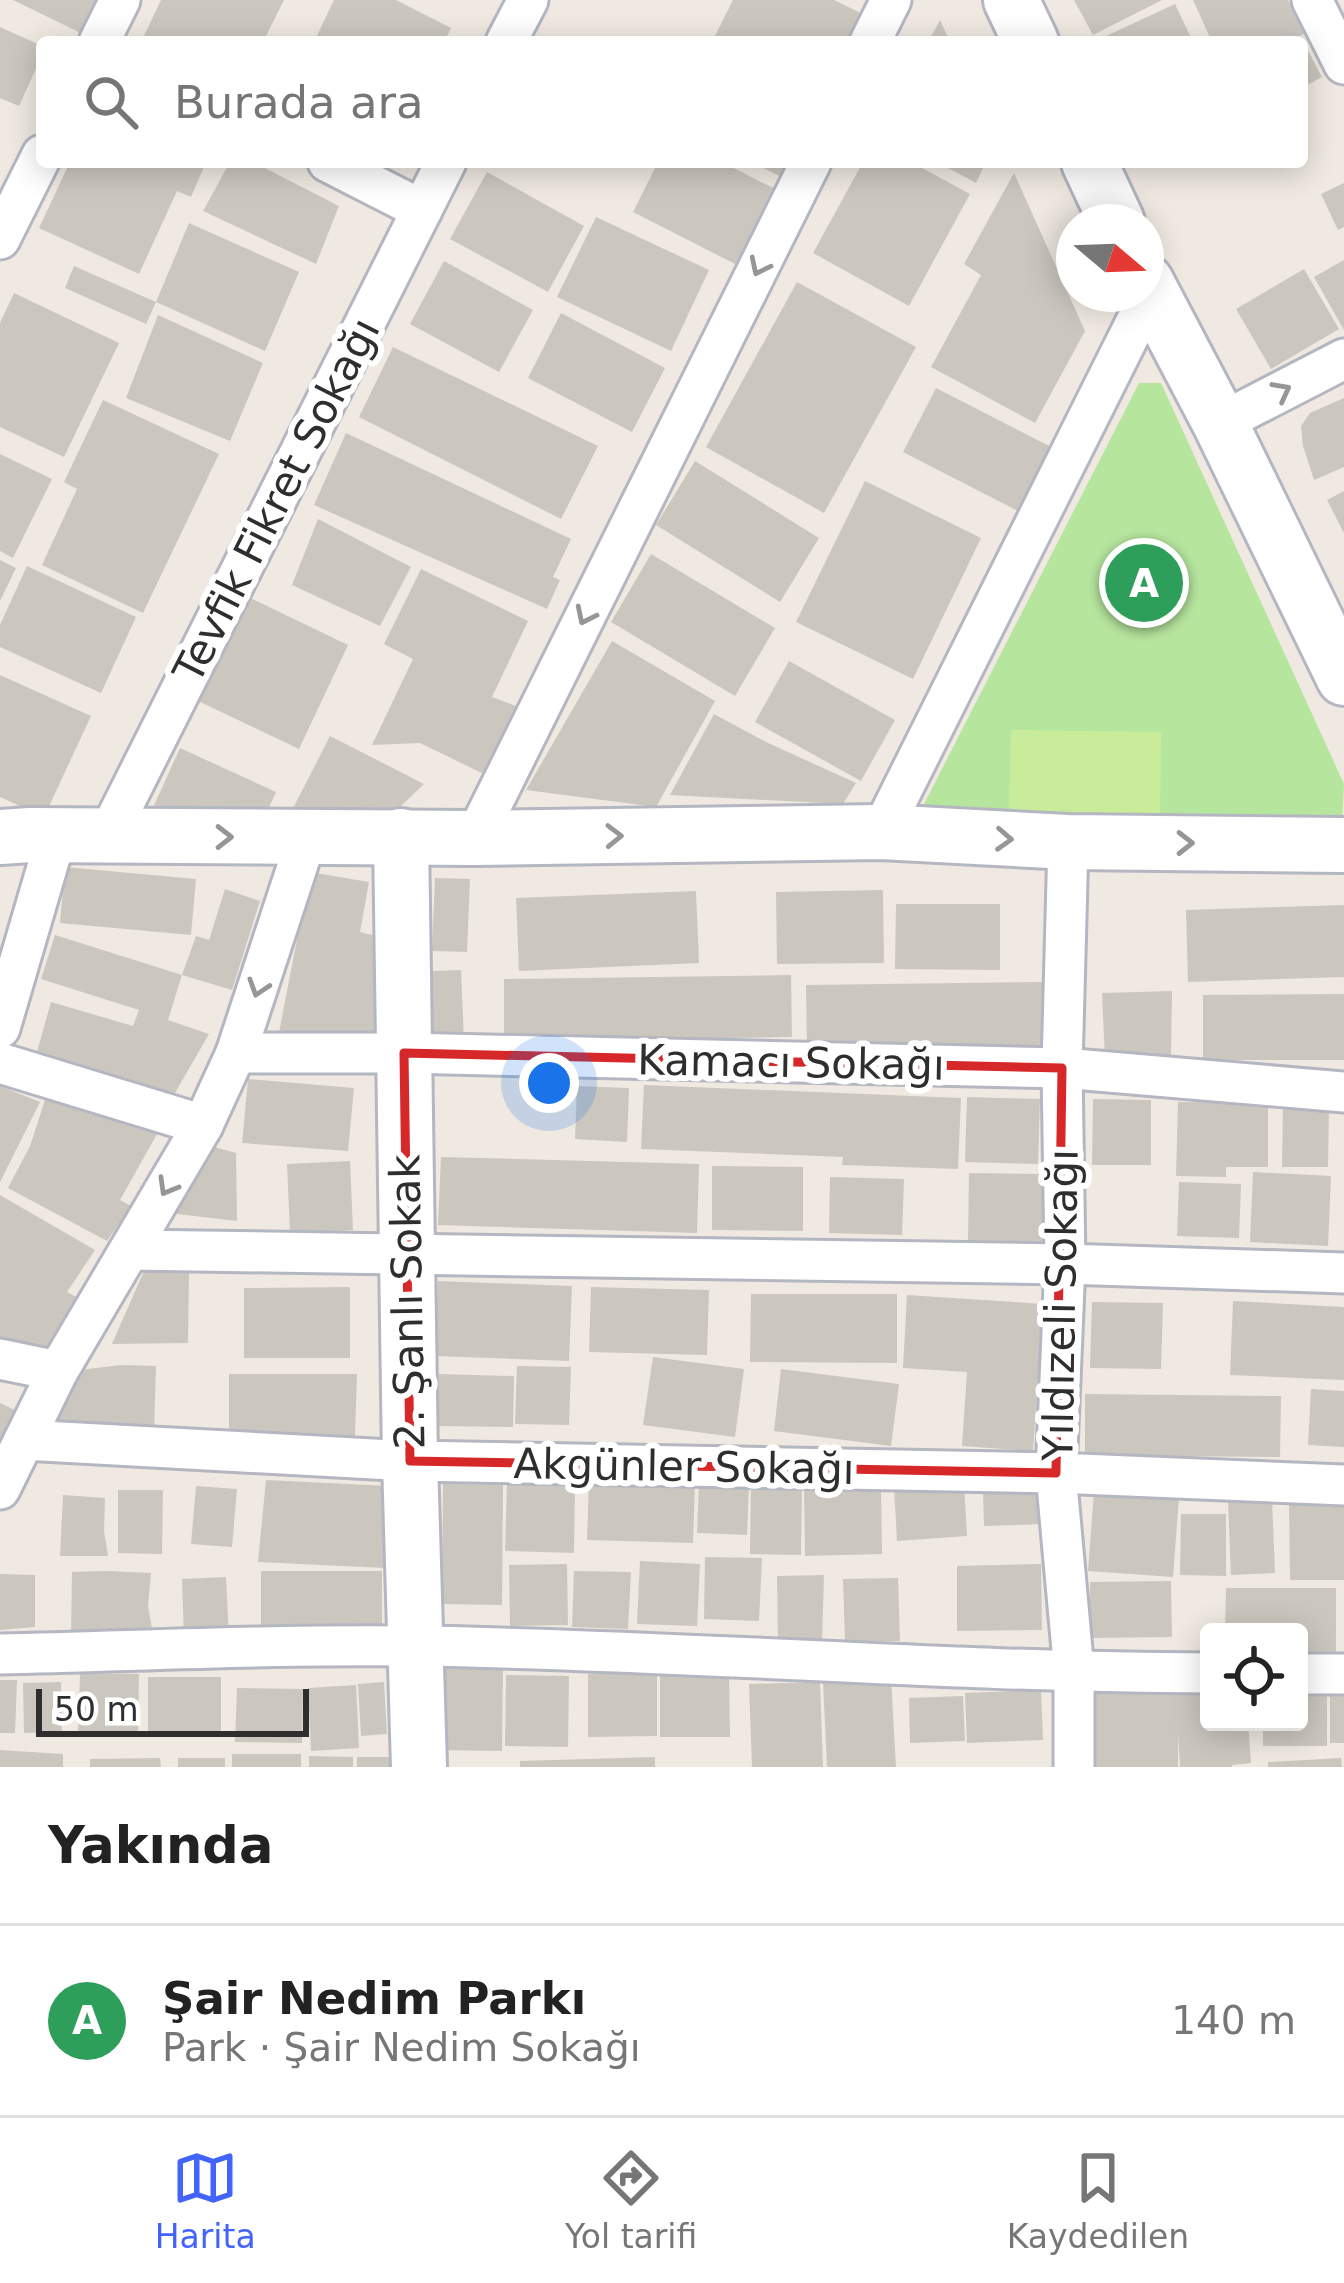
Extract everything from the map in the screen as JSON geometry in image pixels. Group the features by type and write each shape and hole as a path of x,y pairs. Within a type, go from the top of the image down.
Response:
{"street":[{"path":"101,36 119,0"},
{"path":"509,36 527,0"},
{"path":"873,36 891,0"},
{"path":"1011,0 1028,36"},
{"path":"1312,0 1344,64"},
{"path":"0,239 36,167"},
{"path":"340,168 422,210"},
{"name":"Tevfik Fikret Sokağı","path":"0,1028 39,833 422,210 443,168"},
{"path":"476,838 808,168"},
{"path":"1092,168 1109,204"},
{"path":"881,832 1136,312"},
{"path":"1161,312 1344,678"},
{"path":"1220,423 1344,359"},
{"path":"39,833 476,838 881,832 1068,842 1344,844"},
{"name":"2. Şanlı Sokak","path":"401,836 418,1767"},
{"path":"0,1489 58,1371 203,1125 236,1052 308,837"},
{"name":"Yıldızeli Sokağı","path":"1068,842 1062,1068 1065,1264 1056,1473 1074,1672 1074,1767"},
{"name":"Kamacı Sokağı","path":"236,1052 1062,1068 1344,1093"},
{"path":"0,1063 203,1125"},
{"path":"131,1250 1065,1264 1344,1273"},
{"path":"0,1359 58,1371"},
{"name":"Akgünler Sokağı","path":"24,1441 410,1461 1056,1473 1344,1485"},
{"path":"0,1654 415,1646 1200,1673"},
{"path":"1308,1674 1344,1674"}],"highlighted area":[{"path":"404,1053 1062,1068 1056,1473 410,1461"}],"green space":[{"path":"1139,383 1161,383 1344,784 1342,823 920,812"},
{"path":"1011,730 1161,732 1160,819 1009,816"}],"building":[{"path":"13,0 104,0 87,36"},
{"path":"161,0 284,0 266,36 144,36"},
{"path":"334,0 396,0 451,28 447,36 317,36"},
{"path":"733,0 834,0 869,17 859,36 715,36"},
{"path":"1074,0 1162,0 1093,35"},
{"path":"1193,0 1288,0 1304,34 1300,36 1209,36"},
{"path":"1175,4 1190,36 1106,36"},
{"path":"940,20 947,36 931,36"},
{"path":"0,27 36,43 36,68 19,106 0,98"},
{"path":"1308,50 1322,77 1308,85"},
{"path":"67,168 203,168 191,197 177,191 139,274 39,228"},
{"path":"227,168 265,168 339,206 316,264 203,211"},
{"path":"655,168 734,168 777,190 739,266 633,212"},
{"path":"764,168 793,168 787,180"},
{"path":"860,168 922,168 970,194 909,306 813,253"},
{"path":"948,168 983,168 976,183"},
{"path":"487,172 584,226 548,292 450,239"},
{"path":"1014,173 1056,266 1056,312 1076,312 1085,331 1035,423 931,367 981,275 964,264"},
{"path":"1344,183 1344,227 1338,230 1321,194"},
{"path":"596,217 709,270 671,351 557,297"},
{"path":"189,223 299,272 265,351 156,302"},
{"path":"1344,260 1344,330 1314,277"},
{"path":"444,261 533,310 499,372 410,324"},
{"path":"74,266 156,302 146,324 65,288"},
{"path":"1304,269 1339,329 1271,369 1236,309"},
{"path":"797,282 916,347 824,513 706,447"},
{"path":"14,293 119,343 64,457 0,427 0,323"},
{"path":"561,313 665,368 632,432 528,378"},
{"path":"158,315 263,363 230,441 126,398"},
{"path":"393,347 598,446 561,519 359,417"},
{"path":"936,388 1051,447 1018,511 903,452"},
{"path":"1344,398 1344,467 1314,480 1301,426 1310,413"},
{"path":"103,400 219,454 143,613 42,565 77,489 64,482"},
{"path":"346,433 571,539 553,577 560,580 547,609 314,505"},
{"path":"0,454 52,479 13,558 0,551"},
{"path":"695,461 819,538 780,602 656,525"},
{"path":"865,481 981,538 913,679 796,622"},
{"path":"1344,491 1344,533 1327,500"},
{"path":"318,519 411,567 380,626 292,585"},
{"path":"651,554 775,628 735,696 611,622"},
{"path":"0,560 16,568 0,601"},
{"path":"27,566 136,617 101,693 0,647 0,625"},
{"path":"421,569 528,621 492,697 521,708 488,776 420,743 372,745 413,659 384,644"},
{"path":"246,596 348,645 299,749 196,700"},
{"path":"612,641 715,701 656,807 526,790"},
{"path":"789,661 895,720 861,781 755,722"},
{"path":"0,675 91,716 44,817 0,797"},
{"path":"714,714 856,783 843,804 670,795"},
{"path":"330,736 424,784 380,826 286,822"},
{"path":"180,748 276,792 262,823 146,823"},
{"path":"65,867 196,879 191,935 60,923"},
{"path":"310,872 369,882 360,932 384,938 389,1036 277,1043"},
{"path":"435,878 470,879 467,952 432,951"},
{"path":"225,889 260,901 232,990 182,975 196,936 209,940"},
{"path":"883,890 884,963 777,964 776,892"},
{"path":"696,891 699,963 519,971 516,898"},
{"path":"896,904 1000,904 1000,970 895,969"},
{"path":"1344,905 1344,977 1188,982 1186,910"},
{"path":"55,935 182,975 168,1020 209,1034 164,1112 31,1073 51,1002 133,1026 139,1010 41,979"},
{"path":"461,970 464,1041 411,1043 408,972"},
{"path":"791,975 792,1037 504,1041 504,979"},
{"path":"1044,982 1045,1045 807,1048 806,985"},
{"path":"1172,991 1171,1057 1105,1059 1102,993"},
{"path":"1344,994 1344,1060 1203,1060 1203,995"},
{"path":"248,1079 354,1088 348,1151 242,1143"},
{"path":"644,1085 961,1098 958,1169 842,1165 843,1157 641,1149"},
{"path":"0,1086 40,1102 0,1182"},
{"path":"577,1086 629,1088 627,1142 575,1139"},
{"path":"47,1094 157,1134 120,1200 131,1206 107,1241 8,1188 30,1146"},
{"path":"967,1097 1040,1099 1038,1164 965,1162"},
{"path":"1093,1099 1151,1100 1151,1165 1092,1165"},
{"path":"1178,1102 1268,1103 1268,1167 1226,1167 1226,1177 1176,1176"},
{"path":"1283,1103 1329,1105 1328,1167 1282,1167"},
{"path":"211,1146 236,1153 237,1221 169,1213"},
{"path":"441,1157 699,1164 697,1233 438,1225"},
{"path":"350,1161 353,1230 290,1233 287,1164"},
{"path":"712,1166 803,1167 803,1231 712,1230"},
{"path":"1253,1172 1331,1176 1328,1246 1250,1242"},
{"path":"969,1173 1043,1174 1044,1241 968,1241"},
{"path":"830,1177 904,1179 902,1235 829,1233"},
{"path":"1179,1182 1241,1184 1239,1238 1177,1236"},
{"path":"0,1195 95,1250 67,1292 78,1298 47,1354 0,1338"},
{"path":"144,1271 189,1273 188,1343 112,1344"},
{"path":"438,1281 572,1286 569,1361 436,1356"},
{"path":"350,1287 350,1358 244,1358 244,1288"},
{"path":"591,1287 709,1290 707,1355 589,1352"},
{"path":"751,1294 897,1294 897,1363 750,1362"},
{"path":"907,1295 1043,1304 1033,1451 962,1446 967,1372 903,1368"},
{"path":"1233,1301 1344,1307 1344,1380 1230,1375"},
{"path":"1092,1302 1163,1303 1161,1369 1090,1368"},
{"path":"653,1357 744,1369 735,1437 643,1425"},
{"path":"156,1366 154,1432 48,1429 71,1371"},
{"path":"517,1366 571,1367 569,1425 515,1424"},
{"path":"781,1369 899,1384 891,1446 774,1431"},
{"path":"229,1374 357,1374 355,1436 229,1436"},
{"path":"439,1374 514,1376 513,1427 438,1426"},
{"path":"1311,1389 1344,1391 1344,1447 1308,1445"},
{"path":"1085,1394 1281,1396 1280,1457 1085,1455"},
{"path":"0,1403 15,1410 0,1442"},
{"path":"266,1480 389,1486 385,1568 258,1562"},
{"path":"589,1480 695,1484 693,1543 587,1540"},
{"path":"507,1482 575,1484 574,1553 505,1551"},
{"path":"699,1483 749,1485 747,1535 697,1533"},
{"path":"964,1483 967,1536 897,1541 894,1487"},
{"path":"443,1484 503,1485 502,1605 442,1604"},
{"path":"751,1484 802,1485 801,1555 750,1554"},
{"path":"196,1486 237,1489 232,1547 191,1544"},
{"path":"881,1486 882,1554 805,1556 804,1488"},
{"path":"1044,1489 1045,1524 984,1526 983,1491"},
{"path":"118,1490 163,1490 162,1554 118,1553"},
{"path":"1094,1492 1179,1497 1173,1577 1088,1571"},
{"path":"63,1495 105,1498 108,1556 60,1556"},
{"path":"1272,1499 1275,1573 1231,1575 1228,1501"},
{"path":"1289,1503 1344,1503 1344,1580 1290,1580"},
{"path":"1181,1514 1226,1514 1226,1576 1180,1575"},
{"path":"705,1557 762,1558 759,1621 704,1619"},
{"path":"640,1561 700,1564 697,1626 637,1624"},
{"path":"567,1564 568,1625 510,1626 509,1565"},
{"path":"1041,1564 1042,1630 957,1631 957,1566"},
{"path":"261,1571 382,1571 382,1635 261,1635"},
{"path":"574,1571 631,1572 628,1629 572,1627"},
{"path":"72,1572 151,1573 148,1606 153,1634 71,1637"},
{"path":"0,1574 35,1575 35,1627 0,1630"},
{"path":"824,1575 822,1642 778,1643 777,1576"},
{"path":"226,1577 229,1637 184,1639 182,1579"},
{"path":"898,1578 900,1641 845,1642 843,1579"},
{"path":"1171,1581 1172,1637 1090,1638 1090,1582"},
{"path":"1226,1588 1336,1588 1336,1661 1308,1661 1308,1623 1225,1623"},
{"path":"433,1667 503,1668 502,1751 432,1750"},
{"path":"80,1673 139,1674 138,1734 78,1732"},
{"path":"588,1674 657,1674 657,1736 588,1737"},
{"path":"729,1674 730,1737 660,1737 660,1675"},
{"path":"506,1675 569,1676 568,1747 505,1746"},
{"path":"148,1677 221,1677 221,1733 148,1734"},
{"path":"891,1678 896,1767 827,1767 823,1682"},
{"path":"0,1680 17,1680 15,1733 0,1733"},
{"path":"61,1682 62,1732 24,1733 23,1683"},
{"path":"384,1682 387,1734 361,1736 358,1684"},
{"path":"820,1682 823,1767 752,1767 749,1684"},
{"path":"1090,1683 1200,1687 1200,1731 1249,1731 1251,1763 1180,1767 1178,1734 1178,1767 1094,1767"},
{"path":"1308,1683 1327,1683 1327,1746 1263,1746 1263,1731 1308,1731"},
{"path":"1330,1683 1344,1683 1344,1743 1330,1743"},
{"path":"356,1685 359,1748 311,1751 308,1688"},
{"path":"237,1688 303,1689 302,1743 235,1742"},
{"path":"1041,1690 1043,1740 967,1743 965,1693"},
{"path":"963,1696 965,1741 910,1743 909,1698"},
{"path":"0,1750 63,1754 63,1767 0,1767"},
{"path":"232,1754 301,1754 301,1767 232,1767"},
{"path":"309,1756 353,1757 353,1767 309,1767"},
{"path":"357,1757 392,1757 392,1767 357,1767"},
{"path":"655,1757 655,1767 520,1767 520,1761"},
{"path":"160,1758 161,1767 90,1767 90,1759"},
{"path":"178,1758 225,1758 225,1767 178,1767"},
{"path":"1341,1758 1342,1767 1268,1767 1268,1762"}],"place":[{"name":"Şair Nedim Parkı","path":"1144,583"}]}
